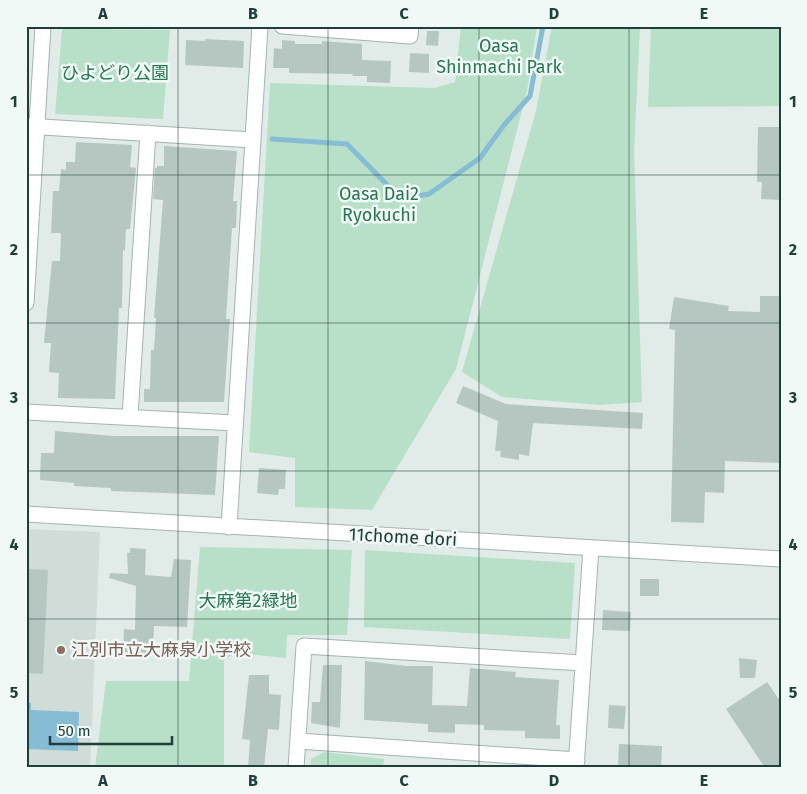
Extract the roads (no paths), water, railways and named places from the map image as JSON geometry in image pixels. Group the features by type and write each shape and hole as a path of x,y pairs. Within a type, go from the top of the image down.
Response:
{"street":[{"path":"26,303 32,126 43,26"},
{"path":"229,527 260,26"},
{"path":"282,26 410,36 411,26"},
{"path":"32,126 253,140"},
{"path":"130,417 148,133"},
{"path":"26,412 235,423"},
{"name":"11chome dori","path":"26,514 781,559"},
{"path":"298,741 576,764 591,548"},
{"path":"296,768 304,646 583,663"}],"water":[{"path":"26,702 31,703 31,710 79,712 78,751 26,749"}],"waterway":[{"path":"272,139 347,144 401,199 429,194 480,158 504,125 530,96 543,26"}],"place":[{"name":"江別市立大麻泉小学校","path":"61,650"}],"park label":[{"name":"Oasa Shinmachi Park","path":"499,56"},
{"name":"ひよどり公園","path":"115,73"},
{"name":"Oasa Dai2 Ryokuchi","path":"379,204"},
{"name":"大麻第2緑地","path":"248,601"}]}
